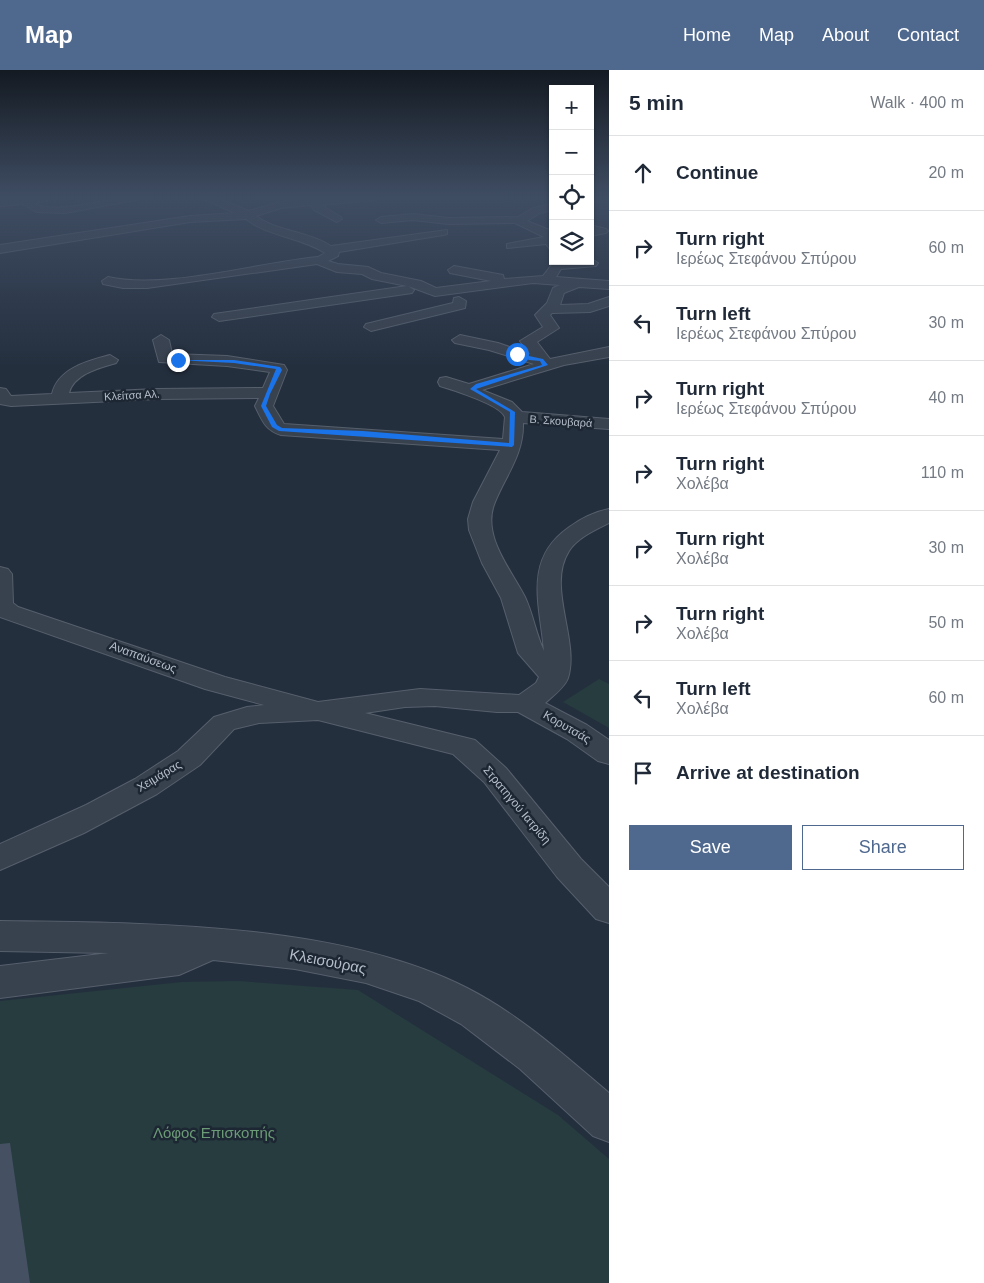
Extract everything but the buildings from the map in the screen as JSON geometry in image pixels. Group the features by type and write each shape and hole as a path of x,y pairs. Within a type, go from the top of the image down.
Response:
{"street":[{"path":"108,281 124,285 168,282 321,260 333,254"},
{"path":"321,260 323,264 337,268 364,270 377,276 412,283 439,292 461,304 371,327"},
{"path":"549,279 550,274 559,266 563,265"},
{"path":"454,270 512,280"},
{"path":"439,292 512,280 549,279 609,285"},
{"path":"543,362 528,342 552,328 542,315 553,305 558,291 576,283"},
{"path":"219,317 423,288"},
{"path":"547,309 590,308 609,301"},
{"path":"161,340 165,359 234,362 278,368 279,370 267,394 264,408 274,426 280,430 363,433 512,445"},
{"path":"460,340 493,346 543,362"},
{"path":"474,391 473,389 478,385 543,362 609,352"},
{"path":"59,399 62,388 77,372 110,360"},
{"path":"446,382 474,391 506,406 513,412 512,445 505,464 484,502 479,524 494,563 513,598 532,653 554,677"},
{"name":"Κλείτσα Αλ.","path":"0,393 5,400 12,401 157,394 267,394"},
{"name":"Β. Σκουβαρά","path":"514,418 609,424"},
{"path":"318,711 389,700 428,697 523,703 542,692 554,677 558,666 550,588 552,560 556,552 576,532 609,515"},
{"name":"Αναπαύσεως","path":"0,574 1,606 15,614 75,632 215,683 318,711"},
{"name":"Κορυτσάς","path":"523,703 577,732 608,753"},
{"name":"Χειμάρας","path":"0,858 93,813 172,769 206,743 224,723 256,715 318,711"},
{"name":"Στρατηγού Ιατρίδη","path":"318,711 424,735 464,747 495,775 569,868 609,909"},
{"name":"Κλεισούρας","path":"0,936 204,942 334,960 390,973 455,1000 506,1033 609,1121"},
{"path":"0,982 179,960 199,951 204,942"}],"green space":[{"path":"599,679 609,684 609,728 563,702"},
{"name":"Λόφος Επισκοπής","path":"239,981 358,990 558,1115 609,1159 609,1283 0,1283 0,1001 182,982"}],"route":[{"path":"178,360 234,362 278,368 279,370 264,402 264,408 274,426 280,430 363,433 512,445 514,431 513,412 503,404 476,393 473,389 478,385 546,365 541,360 517,354"}]}
